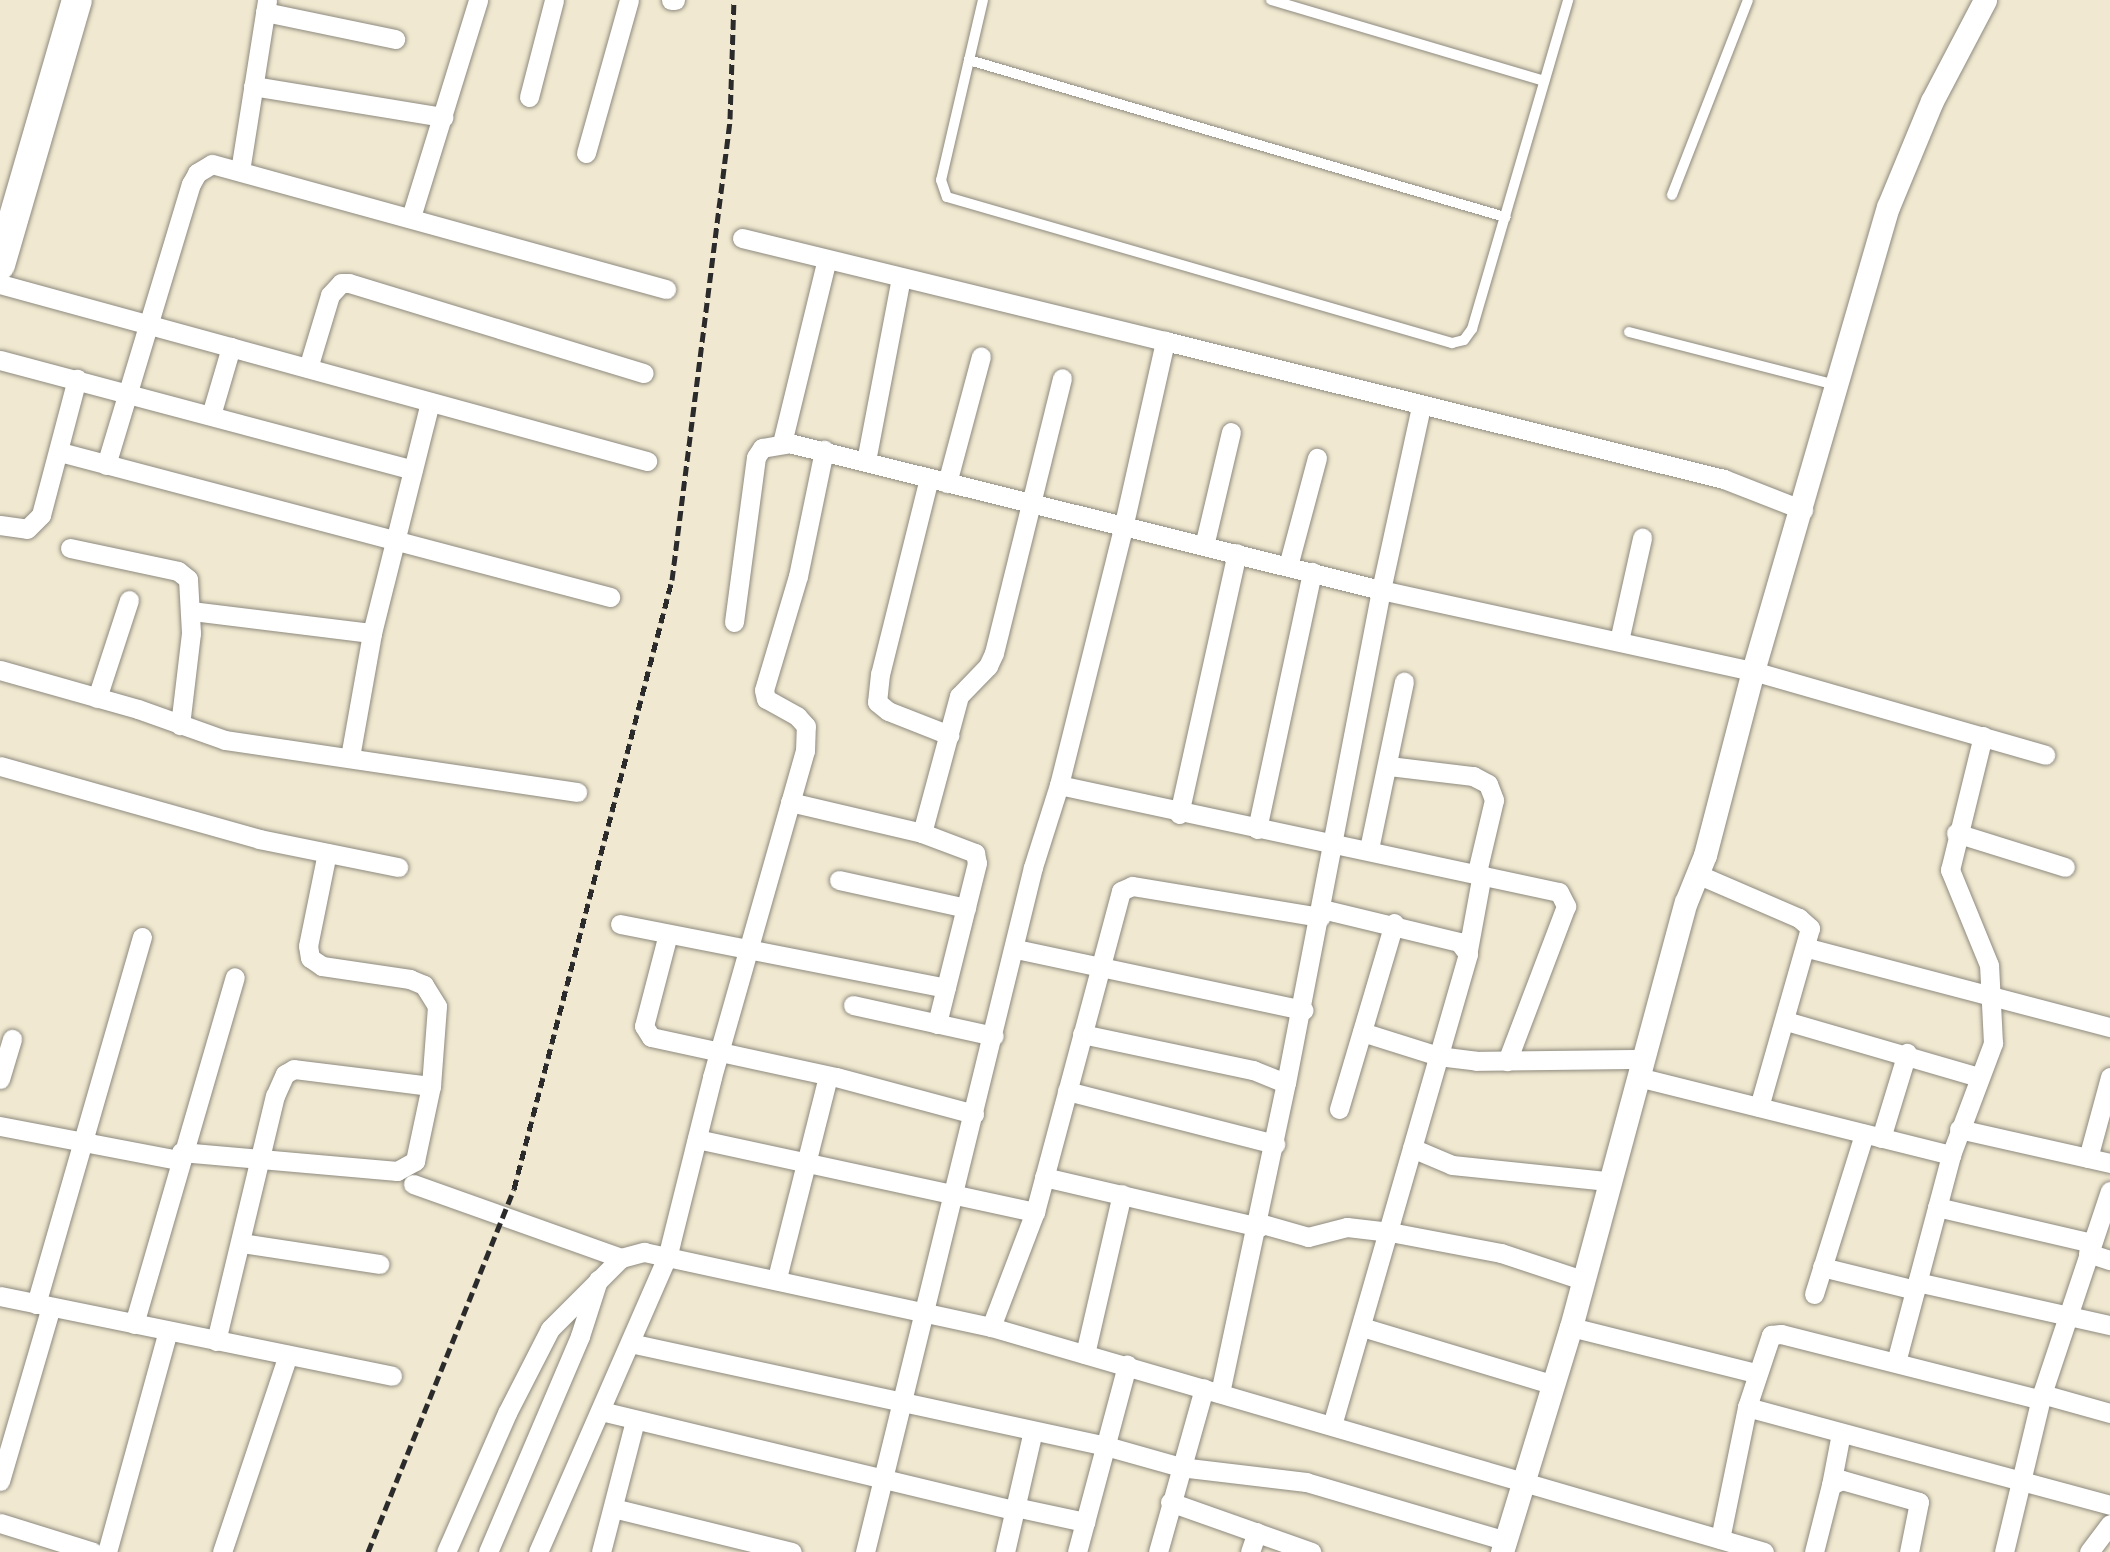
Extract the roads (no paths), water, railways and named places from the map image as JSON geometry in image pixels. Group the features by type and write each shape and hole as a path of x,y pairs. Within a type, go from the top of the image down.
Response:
{"main road":[{"path":"0,265 76,0"}],"street":[{"path":"411,217 478,0"},
{"path":"530,97 554,0"},
{"path":"586,153 629,0"},
{"path":"630,1343 1106,1446 1181,1467 1306,1482 1504,1546 1551,1384 1571,1327 1608,1181 1888,207 1932,101 1985,0"},
{"path":"240,171 266,6 395,39"},
{"path":"253,86 443,117"},
{"path":"106,465 126,391 197,173 212,164 666,289"},
{"path":"741,238 1165,341 1421,407 1724,479 1803,510"},
{"path":"782,443 827,259"},
{"path":"866,461 901,277"},
{"path":"0,284 647,461"},
{"path":"308,368 330,295 341,284 349,284 644,373"},
{"path":"865,1552 927,1312 1016,949 1033,867 1059,785 1123,528 1165,341"},
{"path":"212,415 231,347"},
{"path":"949,735 888,711 877,702 880,674 938,481 981,356"},
{"path":"0,360 126,391 413,470"},
{"path":"922,833 962,690 988,666 994,653 1062,378"},
{"path":"0,525 27,529 35,523 60,452 77,379"},
{"path":"350,757 372,633 430,402"},
{"path":"1157,1552 1181,1467 1212,1390 1259,1225 1286,1083 1304,1010 1381,590 1421,407"},
{"path":"1204,546 1231,432"},
{"path":"734,622 756,457 762,448 782,443 824,450 1032,506 1237,553 1381,590 1753,671 2045,755"},
{"path":"538,1552 668,1254 718,1054 805,751 806,726 797,716 766,699 764,690 797,576 824,450"},
{"path":"60,452 394,544 610,597"},
{"path":"1289,566 1317,458"},
{"path":"1619,641 1642,538"},
{"path":"70,548 178,571 192,588 180,725"},
{"path":"1179,814 1237,553"},
{"path":"1257,829 1312,572"},
{"path":"97,698 129,600"},
{"path":"192,611 372,633"},
{"path":"0,670 225,740 577,792"},
{"path":"1369,849 1389,766 1404,682"},
{"path":"1896,1362 1951,1155 1993,1043 1993,998 1986,954 1960,903 1950,870 1956,833 1983,736"},
{"path":"0,766 259,839 398,867"},
{"path":"1332,1425 1390,1231 1468,950 1479,873 1494,800 1488,784 1473,776 1389,766"},
{"path":"1059,785 1179,814 1334,847 1369,849 1559,892 1566,902 1507,1061"},
{"path":"790,802 922,833 975,853 966,908 937,1024"},
{"path":"1956,833 2065,867"},
{"path":"0,1126 180,1156 409,1168 415,1161 431,1086 438,1022 434,996 410,979 322,966 310,958 308,946 327,853"},
{"path":"1698,874 1806,923 1812,934 1759,1107"},
{"path":"839,880 966,908"},
{"path":"991,1327 1035,1212 1099,968 1121,891 1126,886 1394,923 1459,942 1468,950"},
{"path":"1339,1109 1394,923"},
{"path":"620,924 747,952 946,988"},
{"path":"668,934 645,1033 718,1054 828,1076 974,1114"},
{"path":"0,1481 83,1140 142,937"},
{"path":"1808,948 2110,1027"},
{"path":"1016,949 1304,1010"},
{"path":"134,1324 180,1156 235,977"},
{"path":"853,1005 994,1036"},
{"path":"1786,1021 1907,1053 1979,1077"},
{"path":"1362,1032 1438,1056 1640,1068 1759,1107 1951,1155"},
{"path":"1082,1034 1253,1070 1286,1083"},
{"path":"0,1079 12,1039"},
{"path":"1814,1294 1872,1136 1907,1053"},
{"path":"216,1341 279,1085 294,1069 431,1086"},
{"path":"778,1278 828,1076"},
{"path":"2088,1158 2110,1077"},
{"path":"1067,1091 1275,1144"},
{"path":"1959,1129 2110,1163"},
{"path":"697,1139 1035,1212"},
{"path":"1412,1148 1452,1164 1608,1181"},
{"path":"1044,1177 1308,1237 1348,1227 1390,1231 1501,1253 1582,1280"},
{"path":"413,1184 621,1258"},
{"path":"2004,1552 2024,1482 2041,1397 2110,1191"},
{"path":"1085,1354 1122,1194"},
{"path":"1937,1207 2090,1248 2110,1260"},
{"path":"242,1242 379,1264"},
{"path":"446,1552 538,1347 562,1312 600,1276 621,1258 644,1252 668,1254 991,1327 1763,1552"},
{"path":"1822,1267 2110,1325"},
{"path":"488,1552 580,1336 600,1276"},
{"path":"0,1296 392,1376"},
{"path":"1362,1327 1551,1384"},
{"path":"1571,1327 1756,1373"},
{"path":"107,1552 168,1331"},
{"path":"1720,1539 1756,1373 1767,1339 1775,1334 2110,1413"},
{"path":"222,1552 288,1355"},
{"path":"1077,1552 1127,1365"},
{"path":"1747,1407 2110,1505"},
{"path":"601,1411 883,1480 1085,1522"},
{"path":"601,1552 635,1421"},
{"path":"1004,1552 1033,1431"},
{"path":"1814,1552 1841,1433"},
{"path":"1831,1485 1842,1480 1916,1499 1920,1506 1909,1552"},
{"path":"1170,1502 1311,1552"},
{"path":"612,1508 792,1552"},
{"path":"0,1523 93,1552"},
{"path":"2089,1552 2110,1524"},
{"path":"1250,1552 1257,1532"}],"lane":[{"path":"984,0 941,180 942,193 954,201 1452,343 1465,340 1472,330 1568,0"},
{"path":"1271,0 1544,81"},
{"path":"1672,195 1748,0"},
{"path":"969,60 1505,217"},
{"path":"1629,332 1835,385"}],"railway":[{"path":"368,1552 514,1189 672,580 730,119 734,0"}]}
